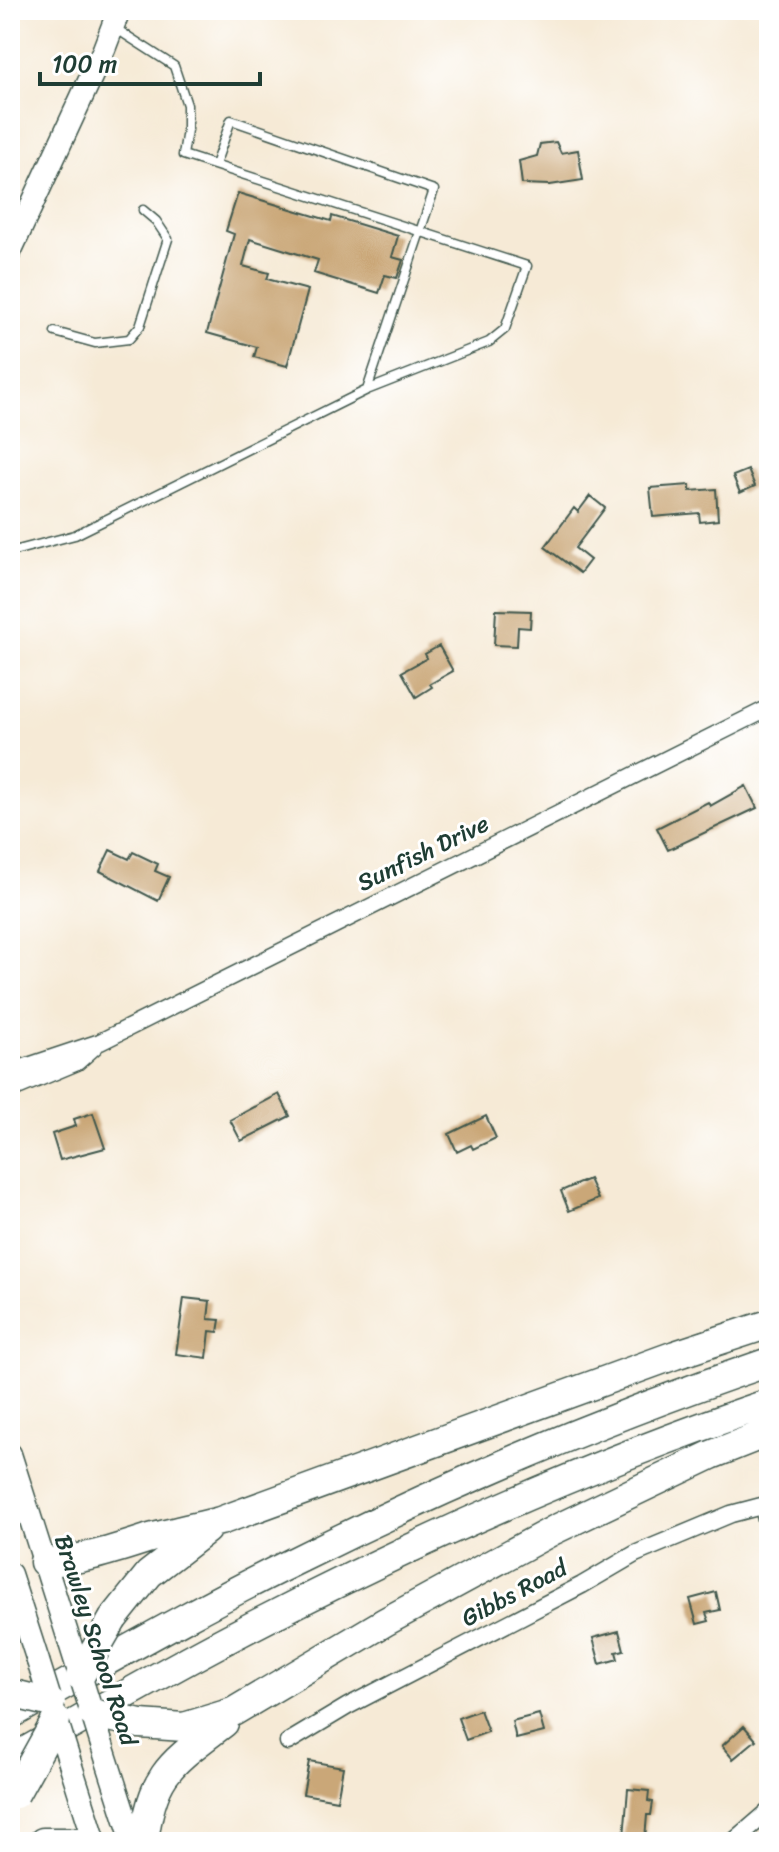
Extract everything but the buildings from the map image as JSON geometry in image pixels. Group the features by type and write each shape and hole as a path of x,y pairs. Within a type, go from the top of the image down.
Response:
{"highway":[{"path":"44,1562 97,1556 150,1538 220,1521 646,1365 769,1324"},
{"path":"10,1715 219,1600 424,1499 584,1431 769,1362"},
{"path":"10,1760 237,1634 380,1563 569,1479 769,1403"},
{"path":"92,1713 140,1724 184,1727 216,1719 554,1530 711,1455 769,1432"},
{"path":"80,1676 113,1619 135,1589 163,1560 220,1521"},
{"path":"10,1693 57,1710 12,1797"},
{"path":"144,1842 150,1806 163,1774 177,1759 249,1703"},
{"path":"43,1842 81,1842"}],"main road":[{"path":"10,252 82,100 116,18"},
{"name":"Brawley School Road","path":"10,1454 133,1842"},
{"path":"10,1574 57,1710 95,1842"},
{"path":"57,1710 80,1676"},
{"path":"57,1710 92,1713"}],"street":[{"name":"Sunfish Drive","path":"10,1072 100,1042 769,708"},
{"name":"Sunfish Drive","path":"10,1090 77,1062 100,1042"},
{"path":"766,1505 769,1533"},
{"name":"Gibbs Road","path":"288,1742 348,1706 582,1585 635,1554 688,1530 766,1505"},
{"path":"733,1842 769,1811"}],"lane":[{"path":"10,552 75,535 367,390 489,342 505,329 527,266 183,155 187,105 174,66 116,18"},
{"path":"215,165 231,120 434,190 367,390"},
{"path":"55,332 95,343 129,339 140,326 168,239 156,221 143,210"}]}
